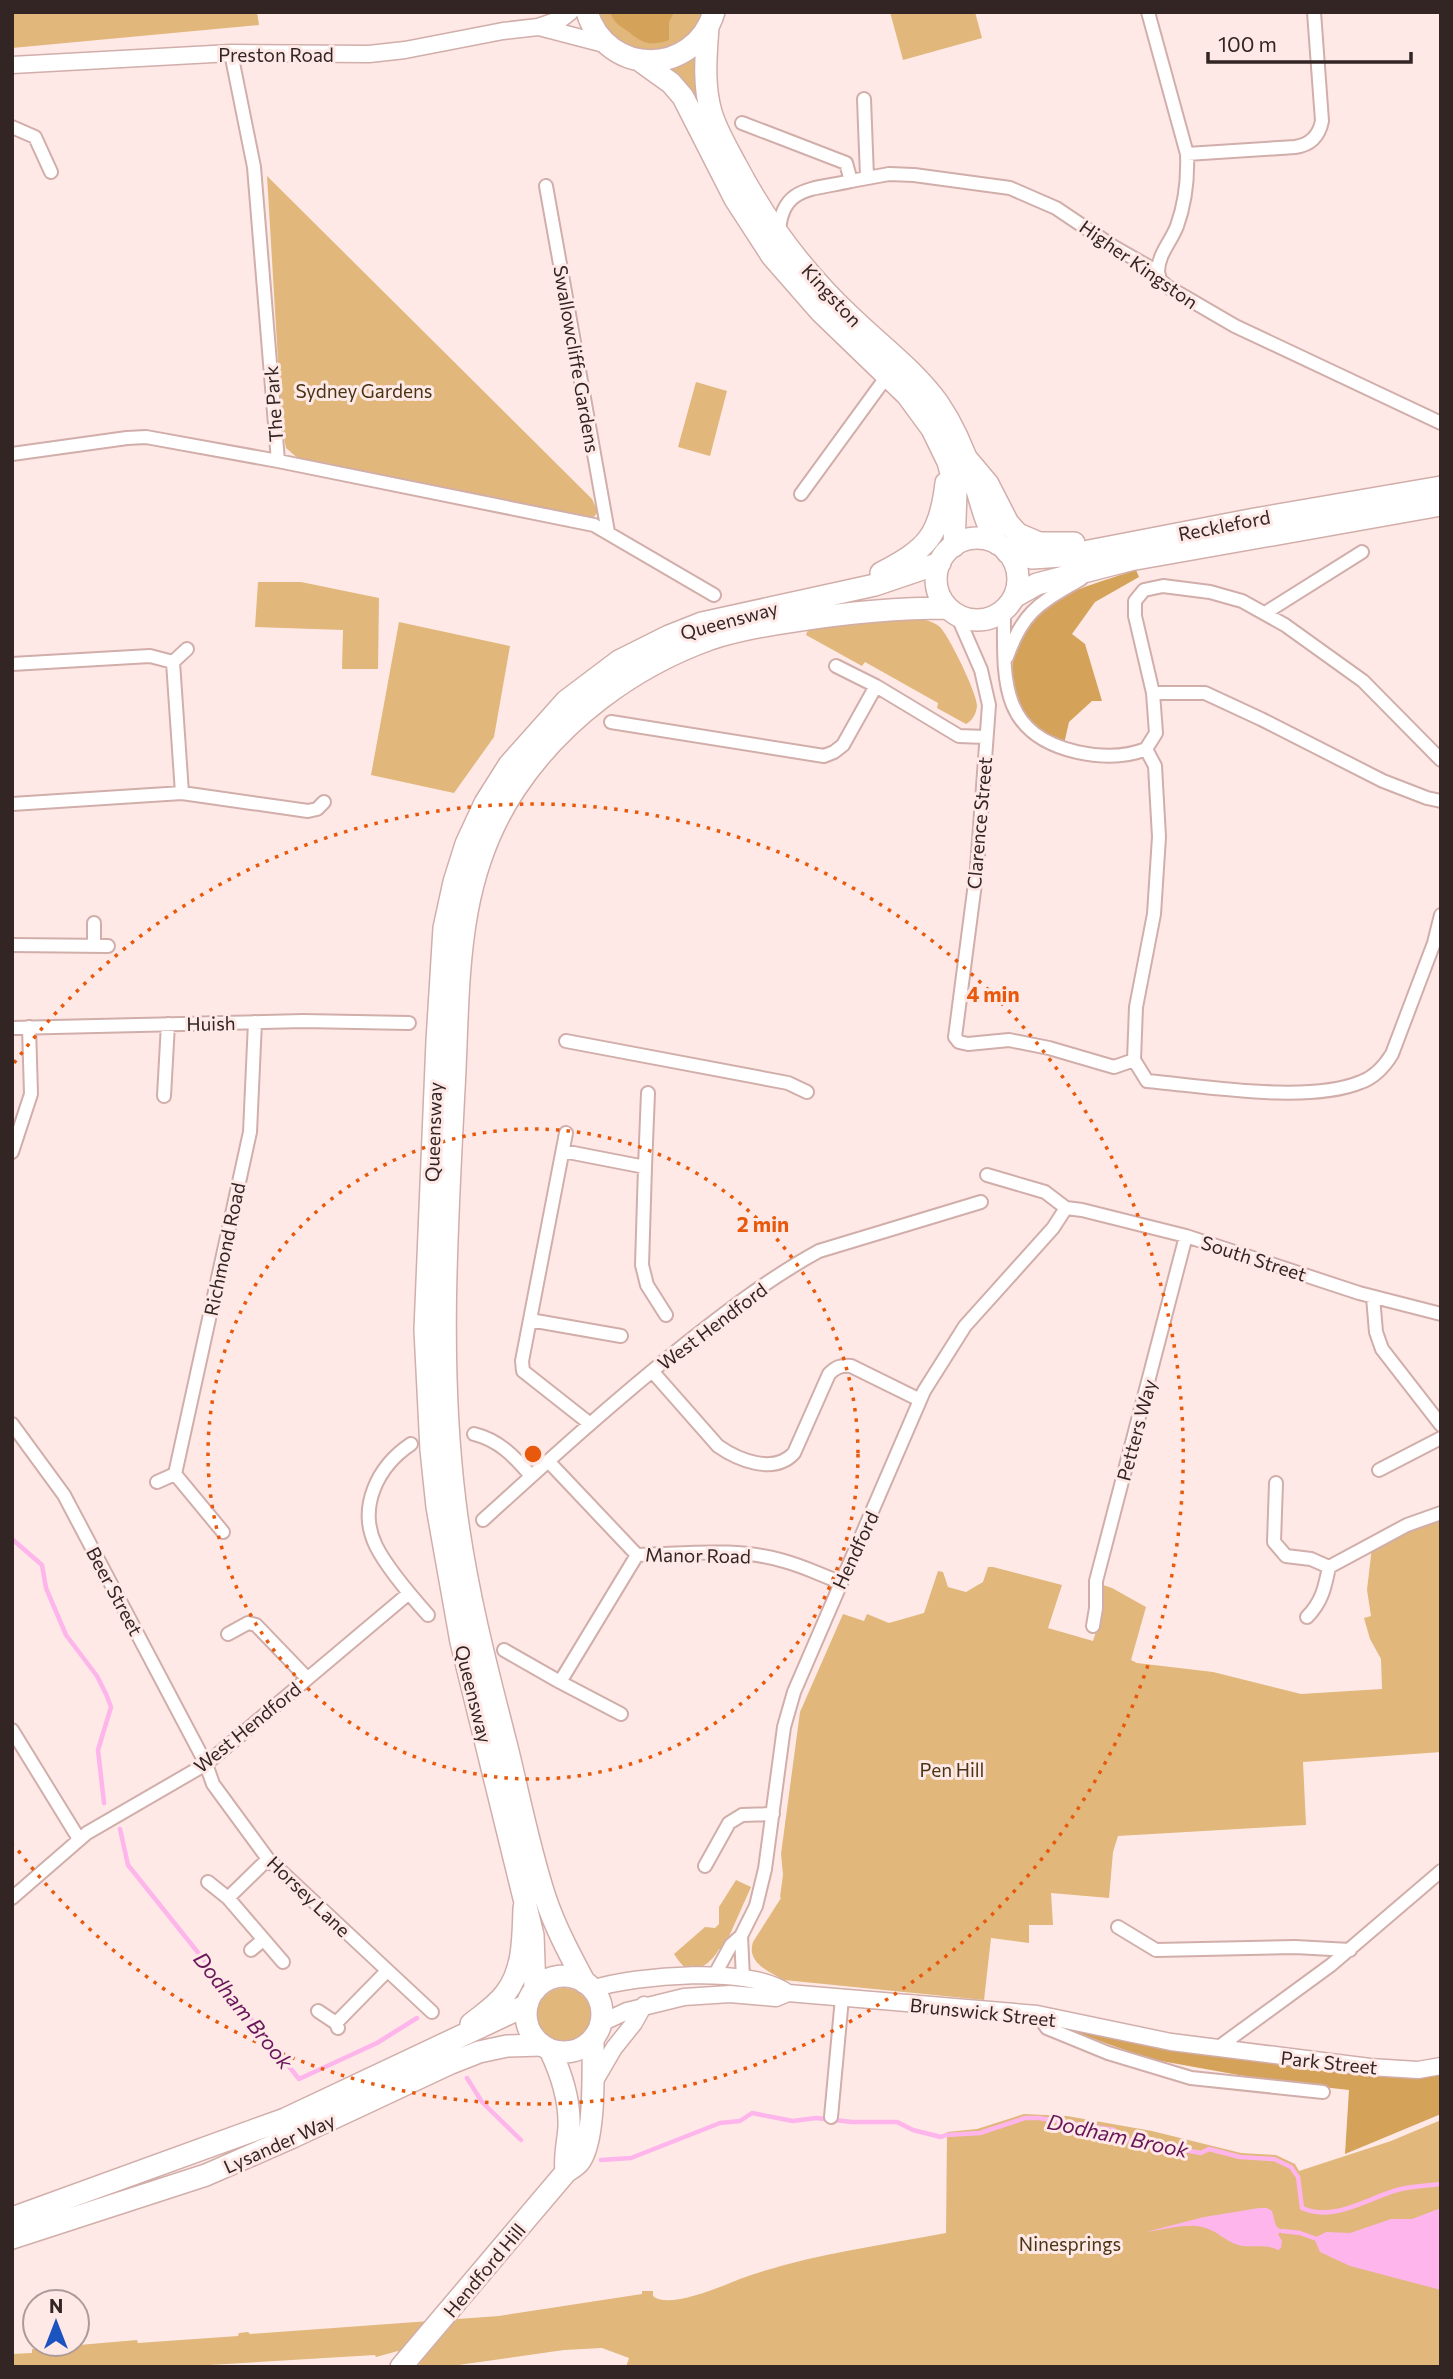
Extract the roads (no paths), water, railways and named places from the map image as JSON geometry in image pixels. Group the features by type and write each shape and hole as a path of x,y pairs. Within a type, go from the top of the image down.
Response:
{"main road":[{"path":"587,12 596,31 608,45"},
{"path":"639,60 661,61 680,54 696,43 711,20"},
{"name":"Kingston","path":"711,20 705,75 711,111 720,136 742,176 779,236 834,300 931,394 947,418 957,460 985,520 1003,548"},
{"name":"Kingston","path":"608,45 623,55 639,60 671,83 682,97 739,206 783,271 835,327 907,395 957,460 954,546"},
{"path":"842,593 902,563 925,544 941,513 957,460 988,484 1008,523 1023,538 1048,544 1140,541"},
{"name":"Reckleford","path":"1003,548 1043,559 1441,487"},
{"name":"Reckleford","path":"1009,604 1037,584 1102,566 1441,505"},
{"path":"971,539 981,539 1003,548 1013,559 1018,578 1009,604 993,617 969,619 953,611 938,590 940,563 954,546 971,539"},
{"name":"Queensway","path":"531,1998 533,1935 461,1642 436,1507 431,1450 425,1330 440,978 444,928 454,882 466,844 485,803 509,765 566,701 619,661 702,623 842,593 897,579 940,563"},
{"name":"Queensway","path":"589,1986 568,1951 546,1898 478,1629 464,1567 455,1500 446,1385 446,1235 457,1047 458,978 470,893 481,857 496,825 513,793 537,760 569,726 616,687 643,670 709,640 741,630 831,615 911,608 953,611"},
{"path":"463,2034 466,2028 506,1994 518,1967 522,1948 524,1899"},
{"path":"553,1978 575,1978 589,1986 602,2009 597,2031 584,2047 573,2052 546,2048 535,2039 527,2023 531,1998 553,1978"},
{"name":"Lysander Way","path":"12,2218 285,2119 372,2080 463,2034 492,2024 531,1998"},
{"name":"Hendford Hill","path":"401,2367 566,2172 580,2161 589,2133 597,2031"},
{"name":"Lysander Way","path":"12,2238 205,2175 479,2052 507,2046 546,2048"},
{"path":"546,2048 567,2099 569,2125 564,2156 566,2172"}],"street":[{"name":"Preston Road","path":"12,65 231,53 369,54 538,27 561,19 570,12"},
{"path":"1148,12 1187,154 1188,177 1186,195 1176,228 1161,256 1158,272"},
{"path":"1187,154 1295,147 1306,144 1315,137 1322,121 1314,12"},
{"name":"Preston Road","path":"538,27 608,45"},
{"name":"The Park","path":"231,53 254,167 278,461 594,525 714,595"},
{"path":"864,99 867,177"},
{"path":"742,123 754,133 846,163 851,181"},
{"path":"12,127 35,137 51,172"},
{"name":"Higher Kingston","path":"779,236 782,211 788,200 807,190 867,177 914,175 1010,188 1056,208 1114,247 1158,272 1160,280 1168,287 1235,326 1441,423"},
{"name":"Swallowcliffe Gardens","path":"545,186 608,532"},
{"path":"801,495 887,376"},
{"path":"12,454 146,437 278,461"},
{"path":"1265,613 1362,552"},
{"name":"Reckleford","path":"1005,664 1018,629 1033,609 1102,566"},
{"path":"1009,604 1005,664 1011,704 1023,724 1037,737 1055,747 1092,755 1130,756 1146,749 1156,733 1153,693 1135,616 1135,601 1144,590 1163,586 1210,592 1242,601 1265,613 1363,681 1441,760"},
{"name":"Clarence Street","path":"953,611 986,687 989,705 977,868 955,1037 968,1044 1009,1040 1114,1066 1134,1060"},
{"path":"173,662 187,649"},
{"path":"12,664 150,656 173,662"},
{"path":"173,662 182,793"},
{"path":"836,666 876,686 959,736 986,737"},
{"path":"611,722 824,756 843,745 876,686"},
{"path":"1153,693 1205,693 1383,781 1441,801"},
{"path":"1146,749 1155,766 1159,837 1154,914 1136,1007 1134,1060 1147,1081 1292,1093 1341,1088 1376,1074 1392,1054 1434,943 1441,915"},
{"path":"12,804 182,793 308,811 317,809 324,802"},
{"path":"94,923 94,946"},
{"path":"12,945 108,946"},
{"name":"Huish","path":"12,1028 255,1022 409,1023"},
{"name":"Richmond Road","path":"175,1474 250,1132 255,1022"},
{"path":"164,1096 167,1024"},
{"path":"12,1152 31,1094 29,1027"},
{"path":"566,1041 788,1083 807,1092"},
{"path":"648,1093 642,1265 647,1285 666,1315"},
{"path":"566,1133 522,1361 523,1371 589,1423"},
{"path":"563,1151 645,1167"},
{"path":"987,1175 1045,1192 1066,1208"},
{"name":"West Hendford","path":"483,1520 589,1423 797,1258 981,1202"},
{"name":"South Street","path":"1066,1208 1186,1236 1373,1297 1441,1314"},
{"name":"Hendford","path":"714,1976 731,1945 741,1936 756,1906 765,1869 784,1727 794,1692 923,1391 965,1326 1052,1228 1066,1208"},
{"name":"Petters Way","path":"1093,1626 1096,1581 1186,1236"},
{"path":"1373,1297 1376,1332 1382,1349 1441,1425"},
{"path":"530,1320 621,1336"},
{"path":"652,1371 718,1446 739,1458 764,1464 788,1460 794,1453 828,1374 835,1368 851,1366 920,1400"},
{"name":"Beer Street","path":"12,1424 64,1495 206,1764"},
{"path":"474,1434 487,1437 512,1454 531,1476"},
{"path":"1379,1470 1441,1438"},
{"path":"411,1444 396,1454 375,1483 370,1504 370,1526 376,1546 408,1594 428,1615"},
{"name":"Manor Road","path":"549,1462 637,1555 751,1555 782,1560 840,1582"},
{"path":"157,1482 175,1474 223,1532"},
{"path":"1276,1483 1274,1542 1286,1556 1311,1559 1329,1567"},
{"path":"1307,1617 1323,1610 1323,1594 1329,1567 1407,1525 1441,1514"},
{"path":"560,1682 637,1555"},
{"name":"West Hendford","path":"12,1898 79,1839 206,1764 408,1594"},
{"path":"228,1634 248,1623 256,1625 307,1678"},
{"path":"504,1650 621,1714"},
{"path":"12,1730 79,1839"},
{"name":"Horsey Lane","path":"206,1764 213,1784 268,1859 432,2012"},
{"path":"705,1866 729,1823 742,1815 773,1814"},
{"path":"228,1898 268,1859"},
{"path":"1216,2049 1350,1950 1441,1871"},
{"path":"208,1882 228,1898 283,1962"},
{"path":"1118,1927 1156,1950 1295,1947 1350,1950"},
{"name":"Hendford","path":"741,1936 743,1978"},
{"path":"251,1950 263,1940"},
{"path":"317,2011 338,2027 387,1972"},
{"name":"Brunswick Street","path":"589,1986 714,1976 743,1978 780,1987 788,1993"},
{"path":"726,1994 743,1978"},
{"name":"Brunswick Street","path":"597,2031 627,2011 684,1997 750,1994 776,1998 788,1993 1037,2014 1216,2049"},
{"path":"831,2117 842,1998"},
{"path":"593,2084 644,2005"},
{"path":"1037,2014 1047,2028 1108,2053 1191,2078 1323,2092"},
{"name":"Park Street","path":"1216,2049 1370,2067 1418,2070 1441,2066"}],"waterway":[{"name":"Dodham Brook","path":"12,1539 42,1565 46,1588 66,1635 97,1676 111,1707 98,1750 104,1803"},
{"name":"Dodham Brook","path":"120,1829 128,1865 299,2079 377,2043 417,2018"},
{"path":"467,2078 482,2102 521,2140"},
{"name":"Dodham Brook","path":"601,2160 631,2158 720,2123 740,2121 752,2113 793,2121 816,2118 852,2122 897,2122 913,2130 941,2137 980,2133 1025,2118 1039,2118 1114,2130 1121,2139 1201,2153 1209,2149 1240,2157 1274,2159 1291,2167 1298,2177 1302,2208 1314,2212 1338,2211 1397,2190 1441,2184"},
{"path":"1282,2231 1314,2238"}],"park label":[{"name":"Sydney Gardens","path":"364,390"},
{"name":"Pen Hill","path":"952,1769"},
{"name":"Ninesprings","path":"1070,2243"}]}
